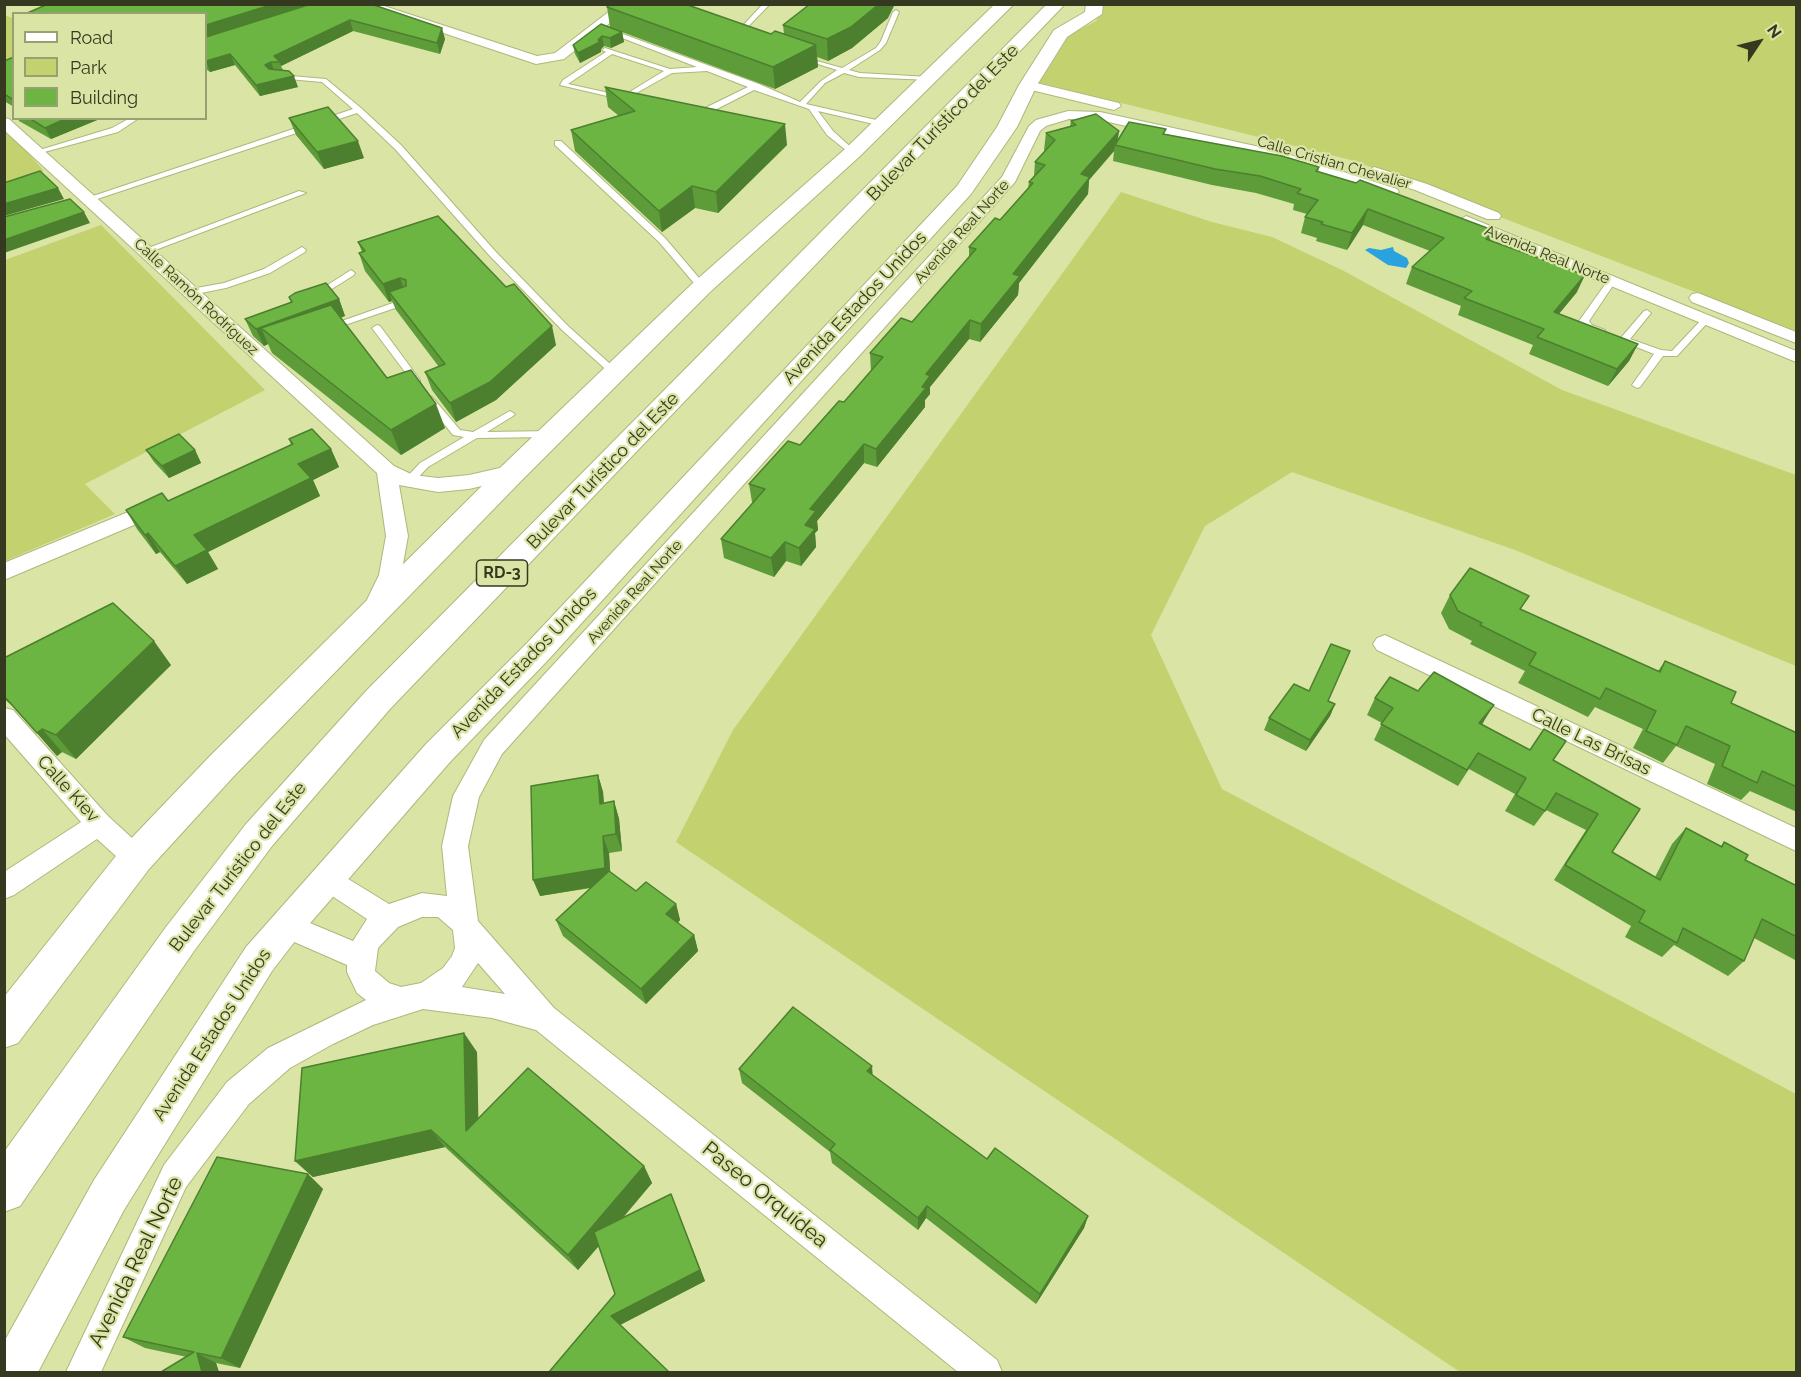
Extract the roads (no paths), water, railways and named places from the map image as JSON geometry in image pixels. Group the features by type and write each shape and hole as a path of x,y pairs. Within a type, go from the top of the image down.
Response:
{"highway":[{"name":"Bulevar Turístico del Este","path":"4,1029 136,858 369,616 702,287 852,153 1006,4"},
{"name":"Bulevar Turístico del Este","path":"4,1190 180,939 252,844 378,700 1057,4"}],"street":[{"path":"363,4 536,60 549,60 559,56 628,4"},
{"name":"Avenida Estados Unidos","path":"13,1372 109,1195 252,969 286,925 438,753 538,651 964,190 1007,127 1060,34 1093,14 1095,4"},
{"name":"Calle Cristian Chevalier","path":"1029,85 1346,163 1421,187 1653,280"},
{"name":"Avenida Real Norte","path":"466,926 457,870 456,846 466,796 493,747 1009,179 1034,129 1041,123 1068,115 1100,116 1278,156 1362,181 1797,357"},
{"name":"Calle Ramón Rodríguez","path":"4,122 191,292 245,333 339,430 387,471 409,481 438,485 469,482 513,472"},
{"path":"70,203 88,198"},
{"path":"1686,294 1797,338"},
{"path":"318,439 339,430"},
{"path":"369,616 390,575 397,536 387,471"},
{"path":"4,572 177,498"},
{"name":"Calle Las Brisas","path":"1385,644 1797,840"},
{"name":"Calle Kiev","path":"4,717 99,825 136,858"},
{"path":"4,887 99,825"},
{"path":"422,905 441,889 457,870"},
{"path":"327,878 388,918"},
{"path":"364,971 375,929 388,918 405,909 422,905 439,906 454,911 544,1018"},
{"path":"286,925 364,971 381,995 401,1000 418,997 439,989 453,977 464,963 469,948 466,926"},
{"name":"Avenida Real Norte","path":"323,1034 349,1011 364,971"},
{"path":"418,997 492,1004 544,1018"},
{"name":"Avenida Real Norte","path":"83,1372 175,1176 238,1093 279,1058 323,1034 366,1014 418,997"},
{"name":"Paseo Orquídea","path":"544,1018 985,1372"}],"lane":[{"path":"737,35 767,4"},
{"path":"801,105 823,82 878,49 884,42 896,12"},
{"path":"599,28 801,105 882,124"},
{"path":"727,32 747,39"},
{"path":"601,49 670,71 710,69"},
{"path":"611,52 565,81 564,85 624,98 670,71"},
{"path":"791,53 859,75 929,79"},
{"path":"275,77 324,80 398,147 452,209 540,303 615,373"},
{"path":"704,112 756,86"},
{"path":"812,108 830,133 852,153"},
{"path":"88,198 358,110"},
{"path":"37,152 104,134 132,120"},
{"path":"558,143 662,240 702,287"},
{"path":"147,250 302,193"},
{"path":"191,292 226,285 267,271 302,250"},
{"path":"311,298 351,273"},
{"path":"1612,281 1584,321 1589,327 1660,353 1676,353 1706,320"},
{"path":"320,330 407,301"},
{"path":"1624,340 1647,313"},
{"path":"377,328 457,433 473,435 552,434"},
{"path":"1637,386 1660,353"},
{"path":"409,481 424,465 510,414"}],"water":[{"path":"1393,247 1394,251 1407,258 1409,263 1406,268 1388,265 1365,250 1369,248 1381,250"}]}
